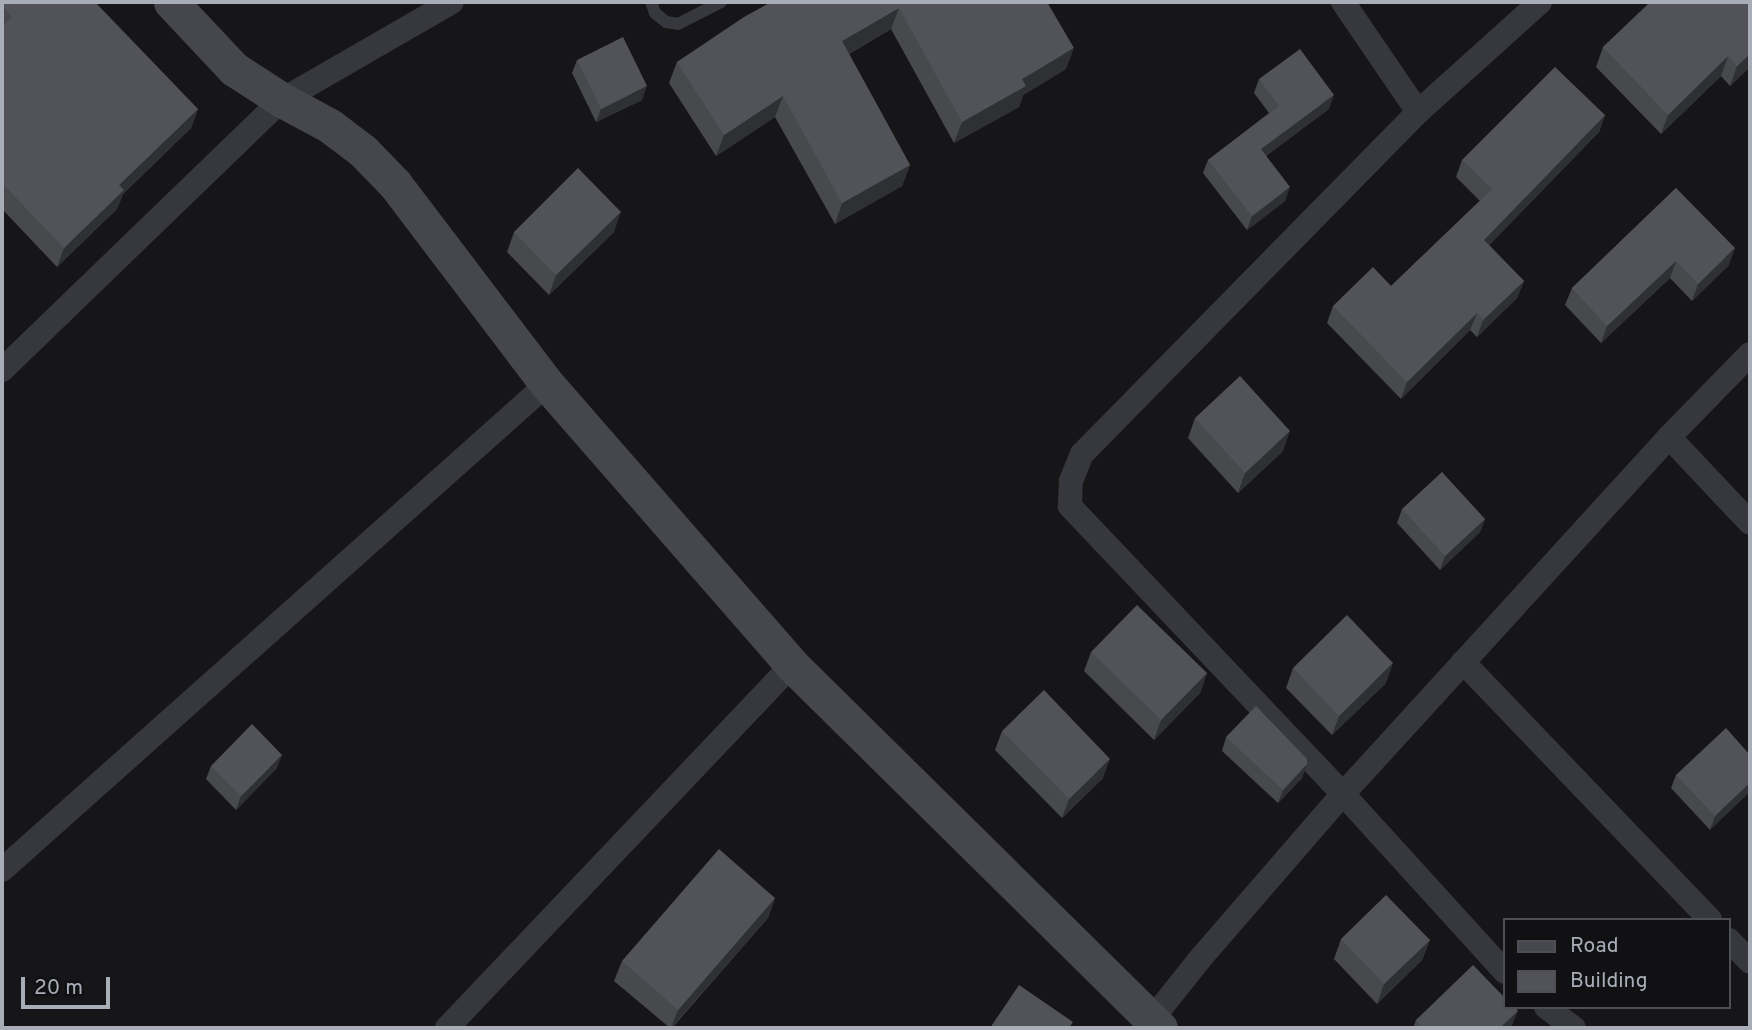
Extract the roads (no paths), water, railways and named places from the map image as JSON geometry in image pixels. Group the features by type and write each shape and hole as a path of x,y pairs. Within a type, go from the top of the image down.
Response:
{"main road":[{"path":"171,2 234,69 282,100 330,125 363,151 395,184 547,384 792,665 1152,1025"}],"street":[{"path":"2,370 282,100 452,2"},
{"path":"1343,2 1418,113"},
{"path":"1504,971 1343,793 1070,506 1071,481 1082,454 1418,113 1540,2"},
{"path":"1152,1025 1199,960 1343,793 1669,437 1750,354"},
{"path":"2,870 547,384"},
{"path":"1669,437 1750,523"},
{"path":"1463,662 1708,918"},
{"path":"447,1028 792,665"},
{"path":"1731,942 1750,962"},
{"path":"1549,1009 1574,1028"}],"lane":[{"path":"651,2 655,13 666,22 678,24 721,2"}]}
